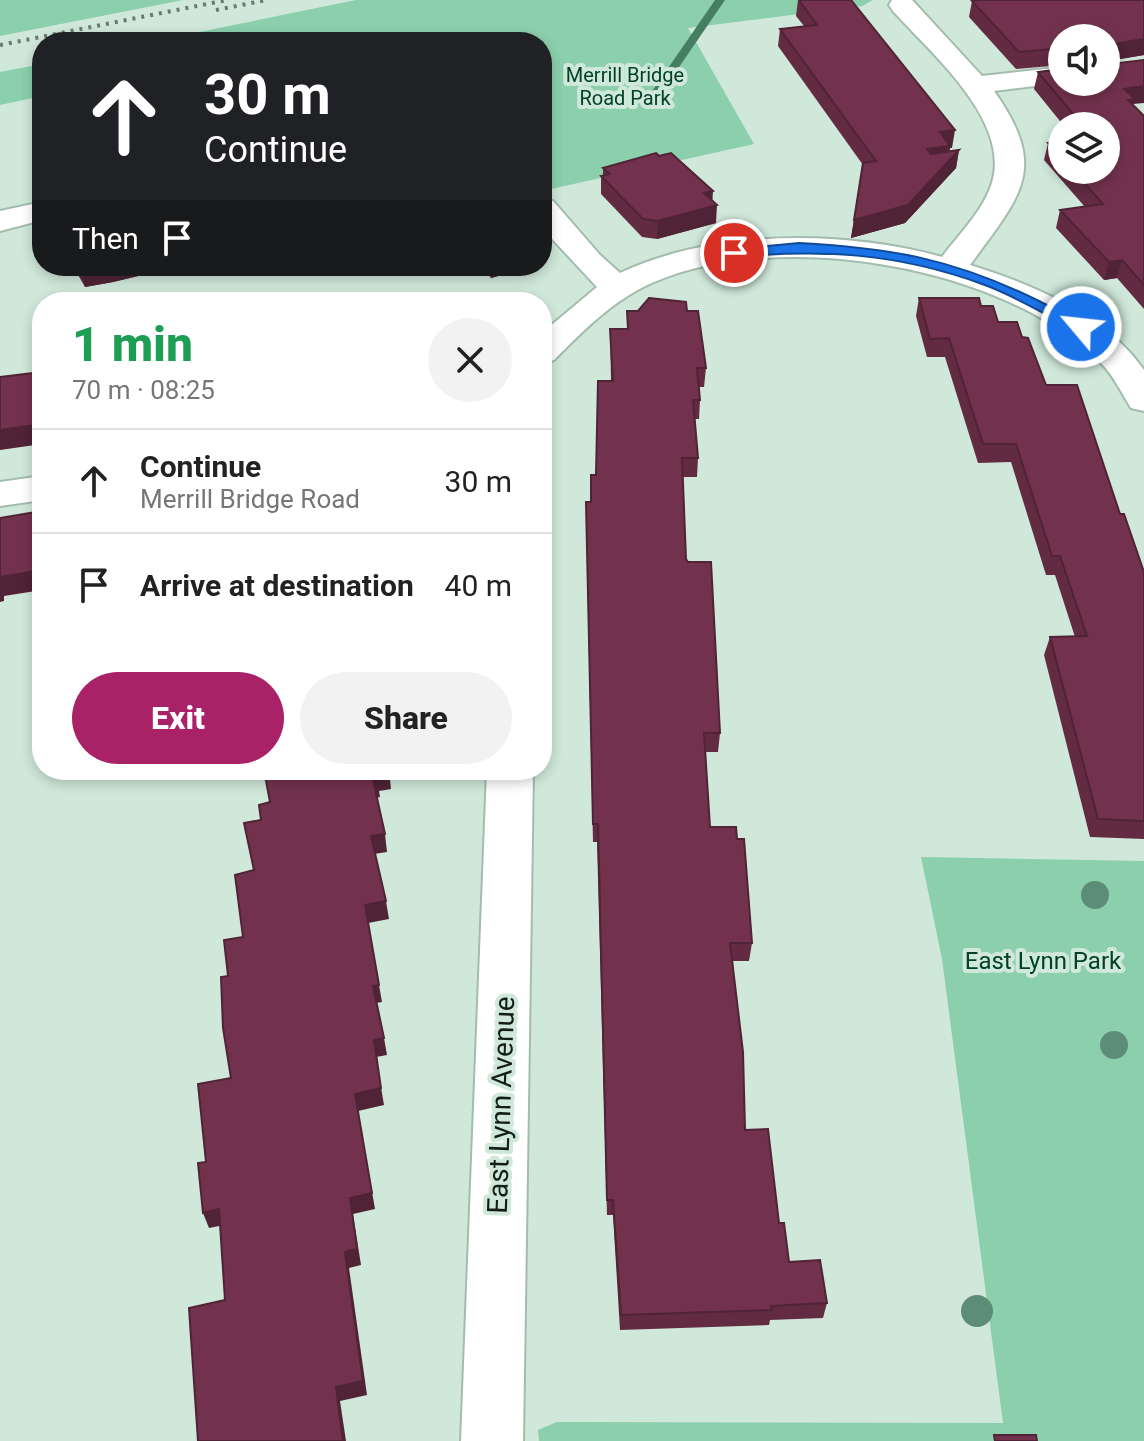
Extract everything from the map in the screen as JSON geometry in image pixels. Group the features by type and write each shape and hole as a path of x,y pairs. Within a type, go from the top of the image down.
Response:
{"street":[{"path":"902,5 973,85 1009,138 1013,160 1008,182 951,268"},
{"path":"973,85 1048,77"},
{"path":"0,221 32,213"},
{"path":"552,220 588,262 617,287"},
{"path":"552,343 617,287 665,268 755,250 799,247 876,251 951,268 1015,293 1100,341 1121,362 1144,400"},
{"path":"1100,341 1144,334"},
{"path":"0,494 32,489"},
{"name":"East Lynn Avenue","path":"492,1441 510,780"}],"green space":[{"path":"0,0 183,0 0,36"},
{"name":"Merrill Bridge Road Park","path":"356,0 873,0 862,6 688,28 754,144 552,189 552,32 199,32"},
{"path":"32,66 32,98 0,105 0,72"},
{"name":"East Lynn Park","path":"921,857 1144,861 1144,1441 539,1441 538,1430 557,1422 1003,1423 942,959"}],"building":[{"path":"799,0 851,0 955,130 940,132 950,146 927,149 931,154 959,150 908,205 854,220 863,163 876,161 780,29 817,25"},
{"path":"1144,0 1144,39 1120,43 1120,24 1048,24 1048,49 1019,52 972,1"},
{"path":"1144,60 1144,86 1124,89 1135,99 1128,100 1144,116 1144,285 1122,260 1109,262 1060,210 1103,204 1085,184 1120,184 1120,112 1071,112 1058,96 1120,96 1120,63"},
{"path":"1048,71 1048,84 1038,72"},
{"path":"656,153 659,156 671,153 713,191 704,193 717,205 658,221 643,219 601,176 610,174 603,168"},
{"path":"649,298 686,302 687,311 698,311 706,368 697,368 700,400 693,400 698,458 682,458 686,559 688,562 711,562 720,733 704,733 710,827 736,827 737,839 744,839 752,943 730,943 743,1052 745,1130 768,1129 779,1223 784,1223 789,1262 820,1260 827,1303 771,1306 772,1310 621,1315 613,1200 607,1200 598,824 593,824 586,502 591,502 591,475 596,475 598,381 613,381 610,329 628,329 627,311 638,311"},
{"path":"919,298 979,298 981,306 993,306 998,322 1017,322 1022,337 1028,338 1046,385 1077,385 1120,514 1124,514 1144,572 1144,821 1098,819 1050,637 1087,636 1060,556 1052,556 1016,444 983,444 949,338 930,339"},
{"path":"32,373 32,425 0,430 0,377"},
{"path":"32,513 32,572 0,577 0,518"},
{"path":"266,780 373,780 385,834 371,836 386,901 365,905 379,985 373,986 384,1038 374,1040 381,1088 355,1094 372,1193 350,1198 357,1249 345,1252 363,1381 336,1387 343,1441 198,1441 189,1308 225,1300 219,1209 203,1213 198,1163 206,1162 198,1084 231,1078 223,1028 221,977 228,976 224,940 243,937 235,875 254,870 244,823 261,820 259,805 270,802"},
{"path":"994,1435 1036,1435 1037,1441 995,1441"}],"waterway":[{"path":"649,103 720,0"}],"railway":[{"path":"66,32 227,0"},
{"path":"216,10 267,0"},
{"path":"0,45 32,39"}],"route":[{"path":"734,253 799,247 876,251 907,257 989,282 1081,327"}]}
